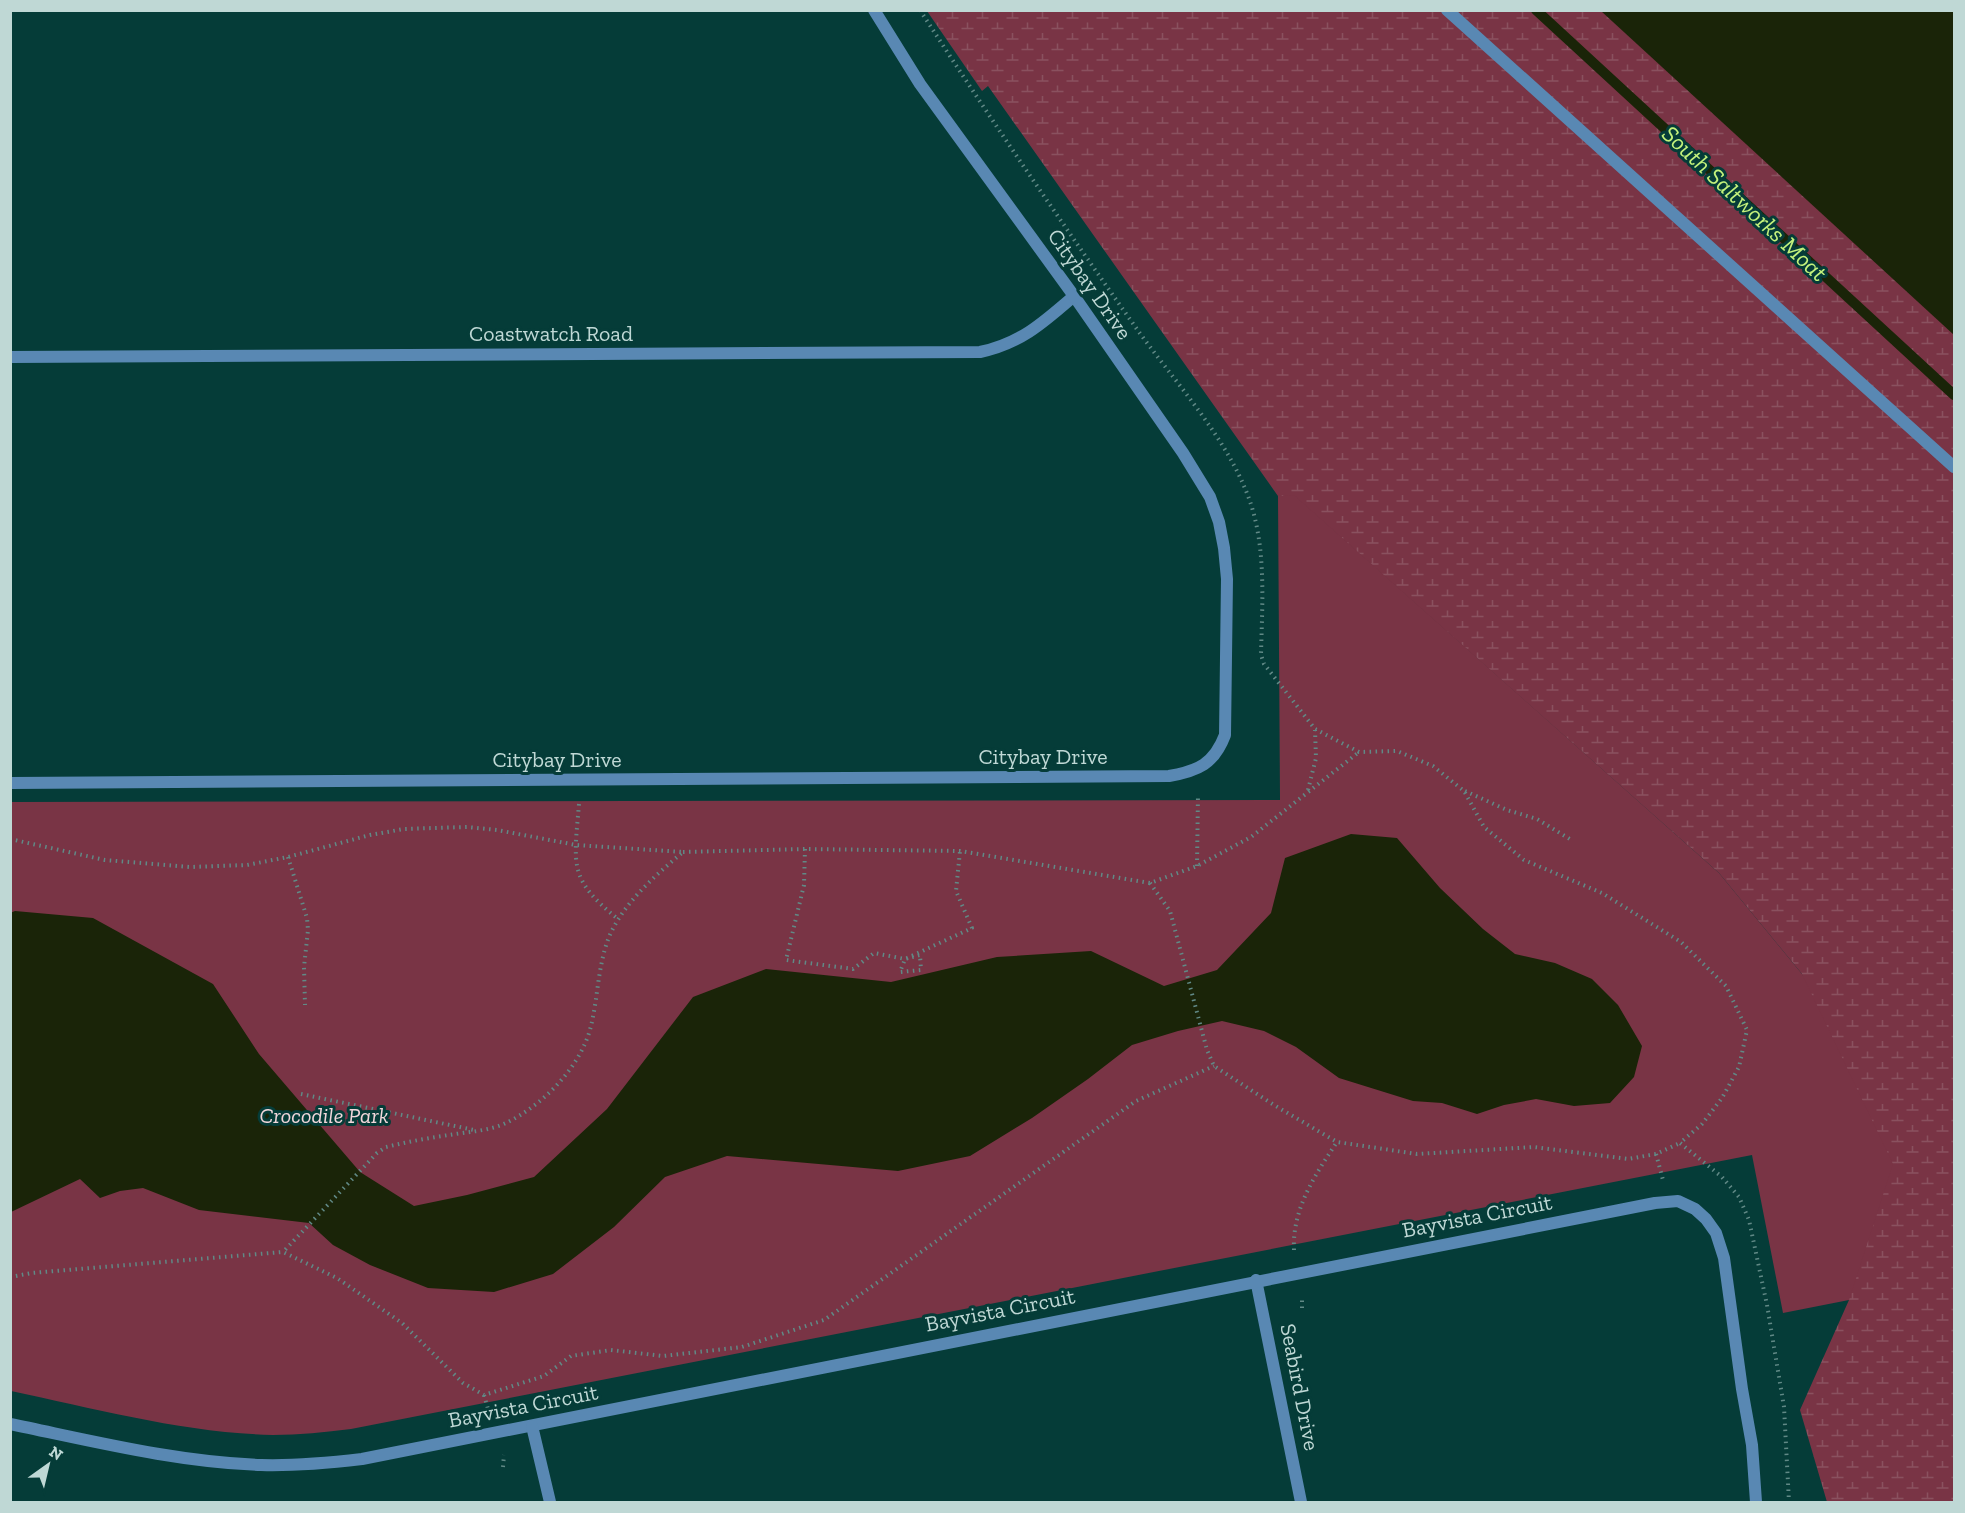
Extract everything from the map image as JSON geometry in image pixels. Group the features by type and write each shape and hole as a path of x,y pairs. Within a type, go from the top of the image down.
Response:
{"street":[{"name":"Citybay Drive","path":"10,783 1169,776 1196,769 1214,756 1220,749 1225,735 1227,579 1219,522 1210,497 1200,479 1074,296 920,84 874,10"},
{"path":"1447,10 1954,467"},
{"name":"Coastwatch Road","path":"10,357 980,352 1000,348 1018,340 1042,324 1074,296"},
{"name":"Bayvista Circuit","path":"10,1424 165,1455 261,1465 311,1465 362,1459 1256,1280 1655,1203 1678,1201 1695,1209 1706,1219 1716,1233 1724,1258 1752,1445 1756,1503"},
{"name":"Seabird Drive","path":"1256,1280 1300,1503"},
{"path":"532,1426 550,1503"}],"path":[{"path":"920,10 975,96 1135,327 1212,430 1239,475 1254,512 1260,546 1261,655 1264,664 1315,729 1359,752 1397,751 1433,766 1464,791 1507,810 1537,819 1573,841"},
{"path":"1308,790 1316,758 1315,729"},
{"path":"10,839 105,860 190,867 247,865 404,829 467,827 576,845 683,852 805,849 960,851 1150,883 1197,866 1251,837 1359,752"},
{"path":"1196,769 1197,866"},
{"path":"582,780 576,867 584,885 595,900 618,919"},
{"path":"1150,883 1170,912 1207,1050 1214,1066 1337,1142 1417,1154 1534,1148 1628,1159 1656,1154 1680,1143 1702,1124 1722,1098 1739,1067 1747,1030 1726,986 1681,942 1602,893 1524,860 1484,827 1464,791"},
{"path":"805,849 804,885 786,960 853,969 874,953 905,959 920,955 921,970 900,972 905,959 972,928 956,891 960,851"},
{"path":"283,1252 376,1153 386,1147 505,1124 533,1106 558,1083 577,1058 590,1028 601,965 609,938 618,919 653,878 683,852"},
{"path":"288,857 307,918 304,967 305,1005"},
{"path":"10,1277 32,1273 283,1252 337,1278 402,1323 463,1383 484,1395 544,1376 571,1356 611,1350 663,1356 742,1347 824,1320 1137,1101 1214,1066"},
{"path":"302,1094 478,1131"},
{"path":"1302,1308 1303,1272 1294,1253 1293,1233 1310,1183 1337,1142"},
{"path":"1680,1143 1722,1177 1738,1197 1749,1220 1767,1305 1784,1407 1789,1503"}],"green space":[{"path":"927,11 1954,11 1954,1502 1827,1502 1800,1410 1849,1300 1802,974 1719,873 1294,496 1278,496 988,86 982,91"},
{"name":"Crocodile Park","path":"1294,495 1719,873 1802,974 1893,1164 1849,1300 1783,1313 1752,1155 351,1429 273,1435 207,1430 141,1419 11,1391 10,802 1280,800 1278,496"}],"shaded area":[{"path":"1601,11 1954,11 1954,335"},
{"path":"1351,834 1397,838 1440,888 1483,929 1515,954 1555,963 1592,979 1618,1005 1642,1046 1634,1077 1610,1103 1574,1106 1536,1099 1504,1105 1477,1114 1442,1103 1413,1101 1339,1078 1296,1047 1264,1031 1222,1021 1132,1045 1032,1118 970,1156 898,1171 727,1156 665,1177 614,1227 553,1274 494,1292 428,1288 370,1265 333,1245 309,1223 199,1210 143,1188 120,1191 100,1198 80,1179 11,1212 10,913 15,911 93,918 213,984 259,1054 360,1172 414,1206 534,1177 607,1109 693,997 766,969 891,982 997,957 1091,951 1164,986 1217,970 1271,913 1285,858"}],"waterway":[{"name":"South Saltworks Moat","path":"1536,10 1954,395"}]}
